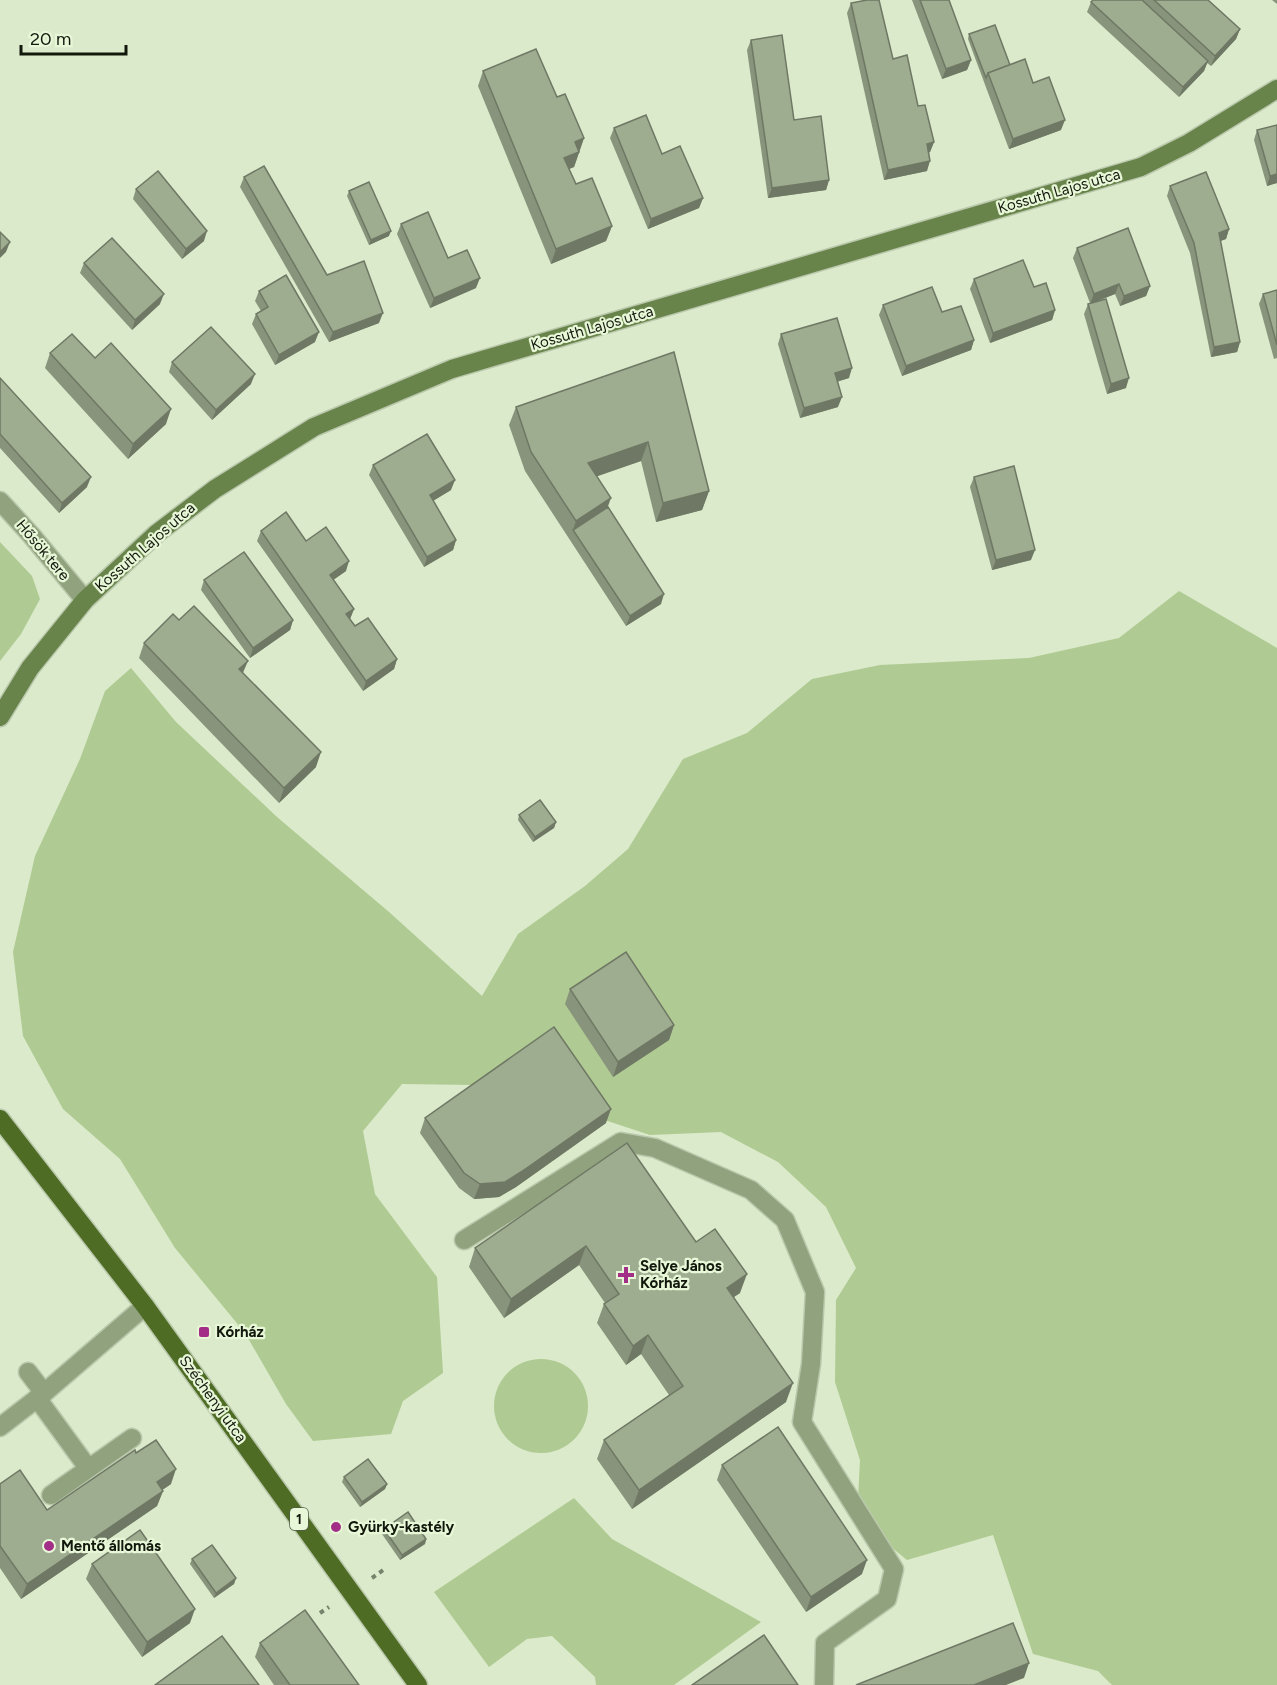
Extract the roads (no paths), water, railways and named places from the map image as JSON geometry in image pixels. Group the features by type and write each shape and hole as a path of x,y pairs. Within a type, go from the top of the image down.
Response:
{"main road":[{"name":"Széchenyi utca","path":"0,1119 146,1306 418,1685"}],"street":[{"name":"Kossuth Lajos utca","path":"0,717 30,668 85,600 156,534 215,489 314,426 452,369 1141,167 1189,142 1277,89"},
{"name":"Hősök tere","path":"0,501 85,600"},
{"path":"464,1240 621,1142 655,1148 751,1190 785,1220 815,1292 811,1364 802,1422 894,1569 887,1599 825,1643 824,1685"},
{"path":"0,1427 146,1306"},
{"path":"28,1372 88,1467"},
{"path":"51,1495 132,1438"}],"place":[{"name":"Selye János Kórház","path":"626,1275"},
{"name":"Kórház","path":"204,1332"},
{"name":"Gyürky-kastély","path":"336,1527"},
{"name":"Mentő állomás","path":"49,1546"}]}
